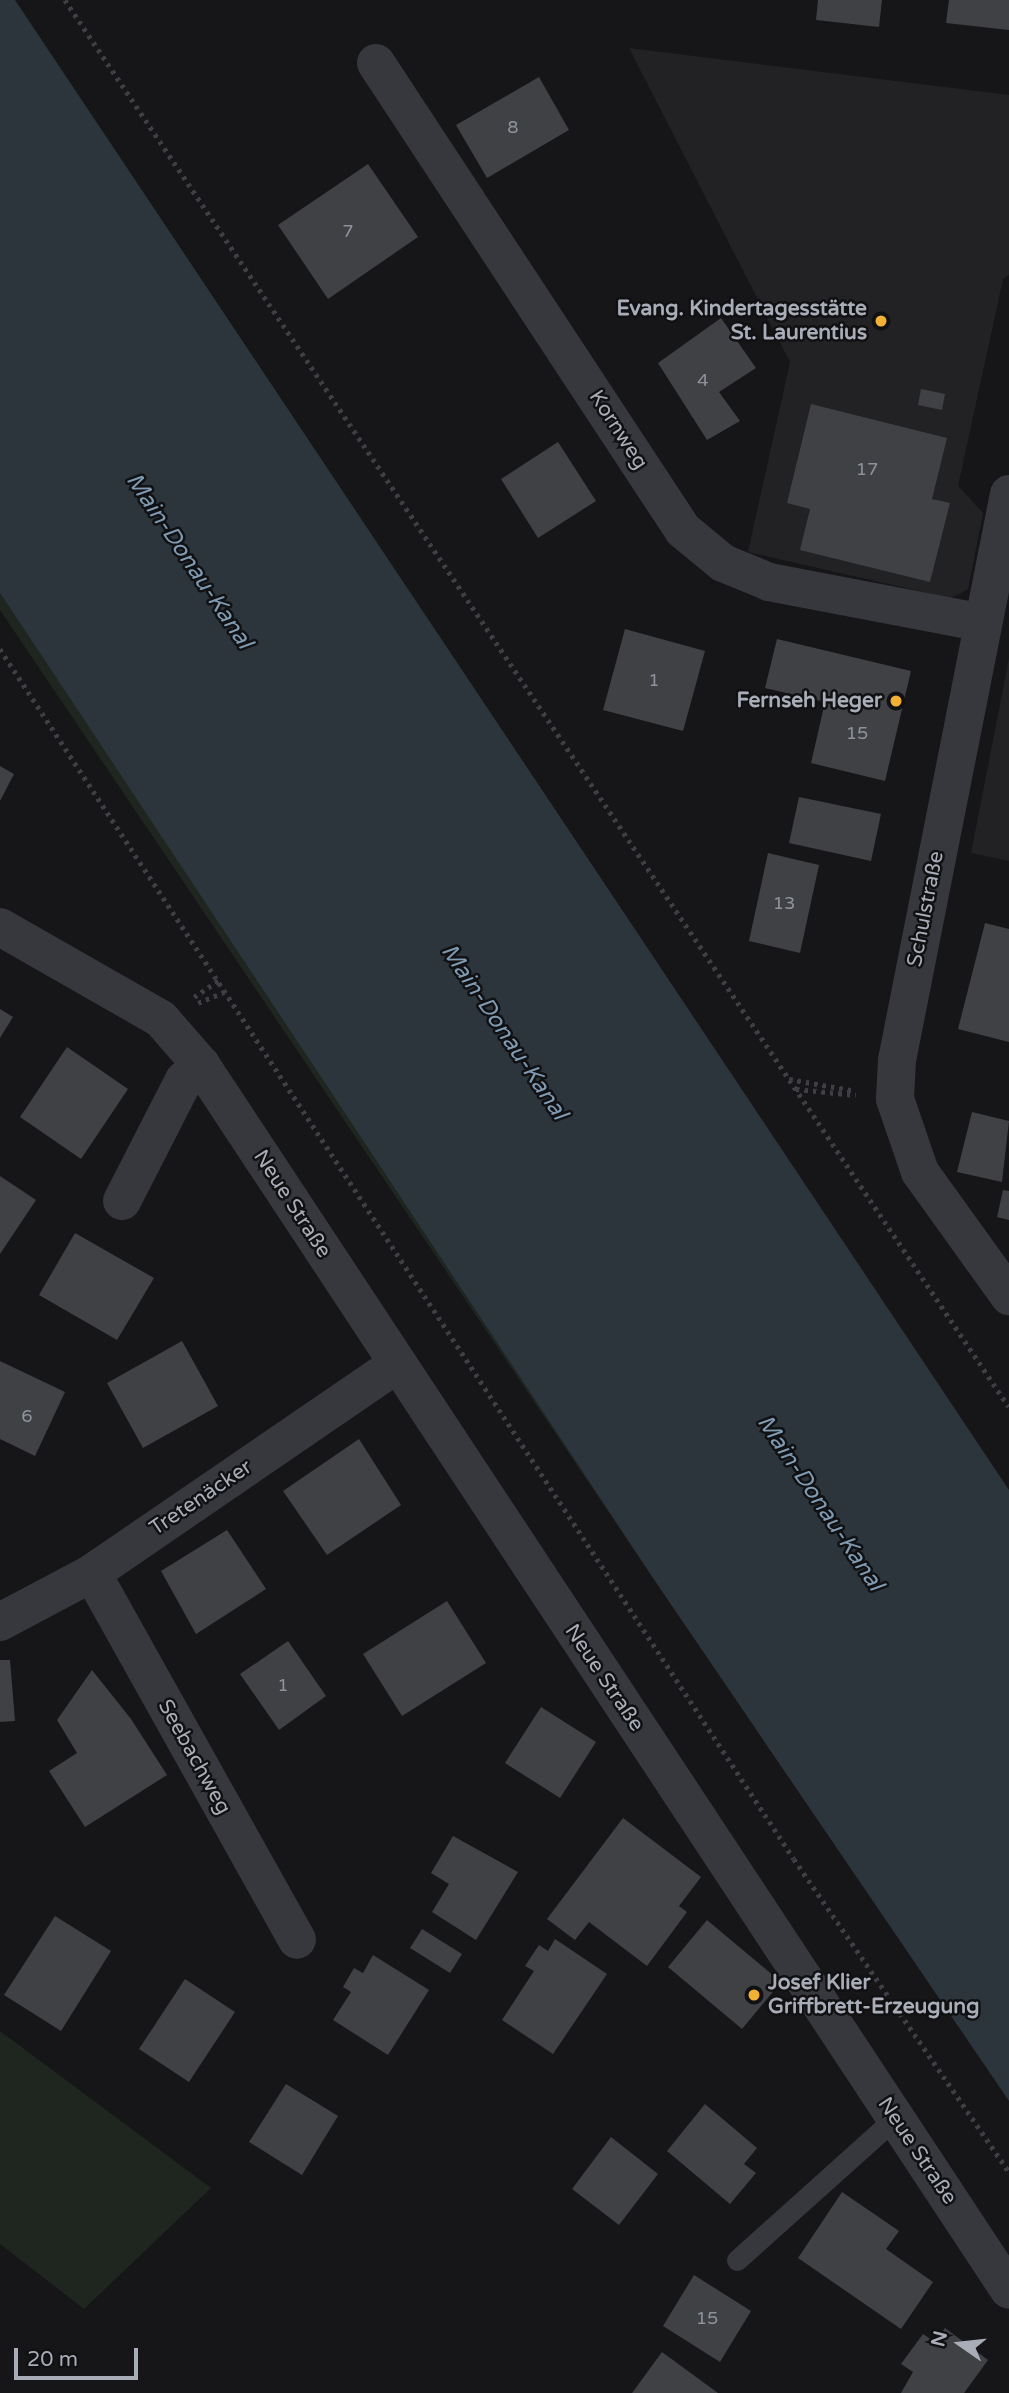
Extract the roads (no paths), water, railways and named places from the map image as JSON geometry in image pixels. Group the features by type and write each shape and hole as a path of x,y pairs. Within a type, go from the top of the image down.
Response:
{"street":[{"name":"Kornweg","path":"376,63 683,530 723,563 769,582 983,623"},
{"name":"Schulstraße","path":"1009,494 897,1060 895,1099 920,1172 1009,1296"},
{"name":"Neue Straße","path":"0,927 162,1019 201,1065 396,1365 1009,2290"},
{"path":"122,1201 184,1080 201,1065"},
{"name":"Tretenäcker","path":"0,1622 92,1573 396,1365"},
{"name":"Seebachweg","path":"92,1573 297,1940"}],"lane":[{"path":"737,2260 895,2118"}],"water":[{"name":"Main-Donau-Kanal","path":"0,0 15,0 1009,1490 1009,2101 655,1581 0,593"}],"place":[{"name":"Evang. Kindertagesstätte St. Laurentius","path":"881,321"},
{"name":"Fernseh Heger","path":"896,701"},
{"name":"Josef Klier Griffbrett-Erzeugung","path":"754,1995"}]}
